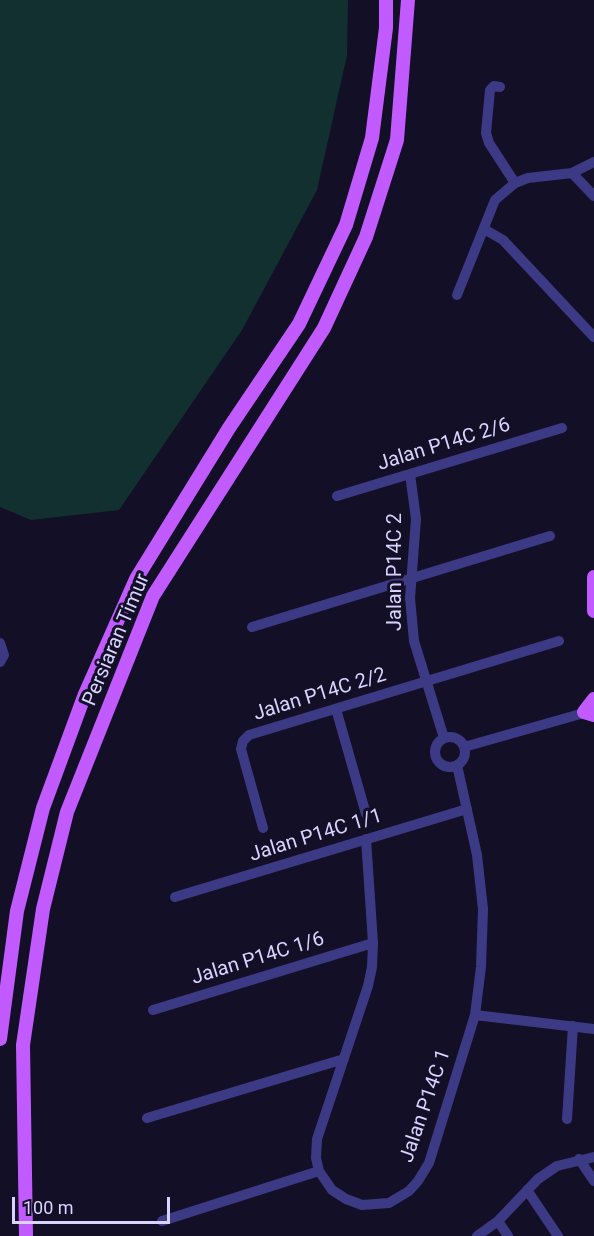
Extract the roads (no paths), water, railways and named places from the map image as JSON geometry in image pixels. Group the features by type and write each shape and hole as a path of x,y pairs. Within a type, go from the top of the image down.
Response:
{"main road":[{"name":"Persiaran Timur","path":"0,1039 17,911 43,808 85,694 136,579 230,428 299,324 346,225 372,138 386,28 386,0"},
{"name":"Persiaran Timur","path":"26,1236 22,1045 43,909 67,812 153,596 324,328 366,237 397,140 408,0"},
{"path":"594,577 594,611"},
{"path":"591,712 594,699"}],"street":[{"path":"500,87 494,86 490,90 486,133 489,143 515,183"},
{"path":"457,295 495,200 515,183 528,178 572,173 594,162"},
{"path":"572,173 594,196"},
{"path":"484,229 503,240 594,337"},
{"name":"Jalan P14C 2/6","path":"337,496 562,428"},
{"name":"Jalan P14C 2","path":"410,474 416,519 410,598 414,641 444,738"},
{"path":"252,627 549,536"},
{"name":"Jalan P14C 2/2","path":"263,828 241,749 243,741 249,735 559,641"},
{"path":"0,643 4,655 0,662"},
{"path":"336,709 366,814"},
{"path":"464,747 591,712"},
{"path":"454,737 462,742 464,747 464,757 452,767 443,765 436,758 436,744 444,738 454,737"},
{"name":"Jalan P14C 1","path":"319,1171 332,1190 346,1199 362,1205 389,1203 409,1191 429,1162 475,1015 482,967 483,909 477,855 457,765"},
{"name":"Jalan P14C 1/1","path":"175,897 467,809"},
{"path":"162,1221 319,1171 316,1158 317,1139 368,987 372,967 373,943 366,839"},
{"name":"Jalan P14C 1/6","path":"153,1011 373,943"},
{"path":"475,1015 594,1029"},
{"path":"567,1119 573,1026"},
{"path":"147,1118 344,1059"},
{"path":"477,1236 498,1221 538,1179 557,1166 594,1157"},
{"path":"579,1159 594,1181"},
{"path":"527,1190 558,1236"},
{"path":"498,1221 508,1236"}]}
